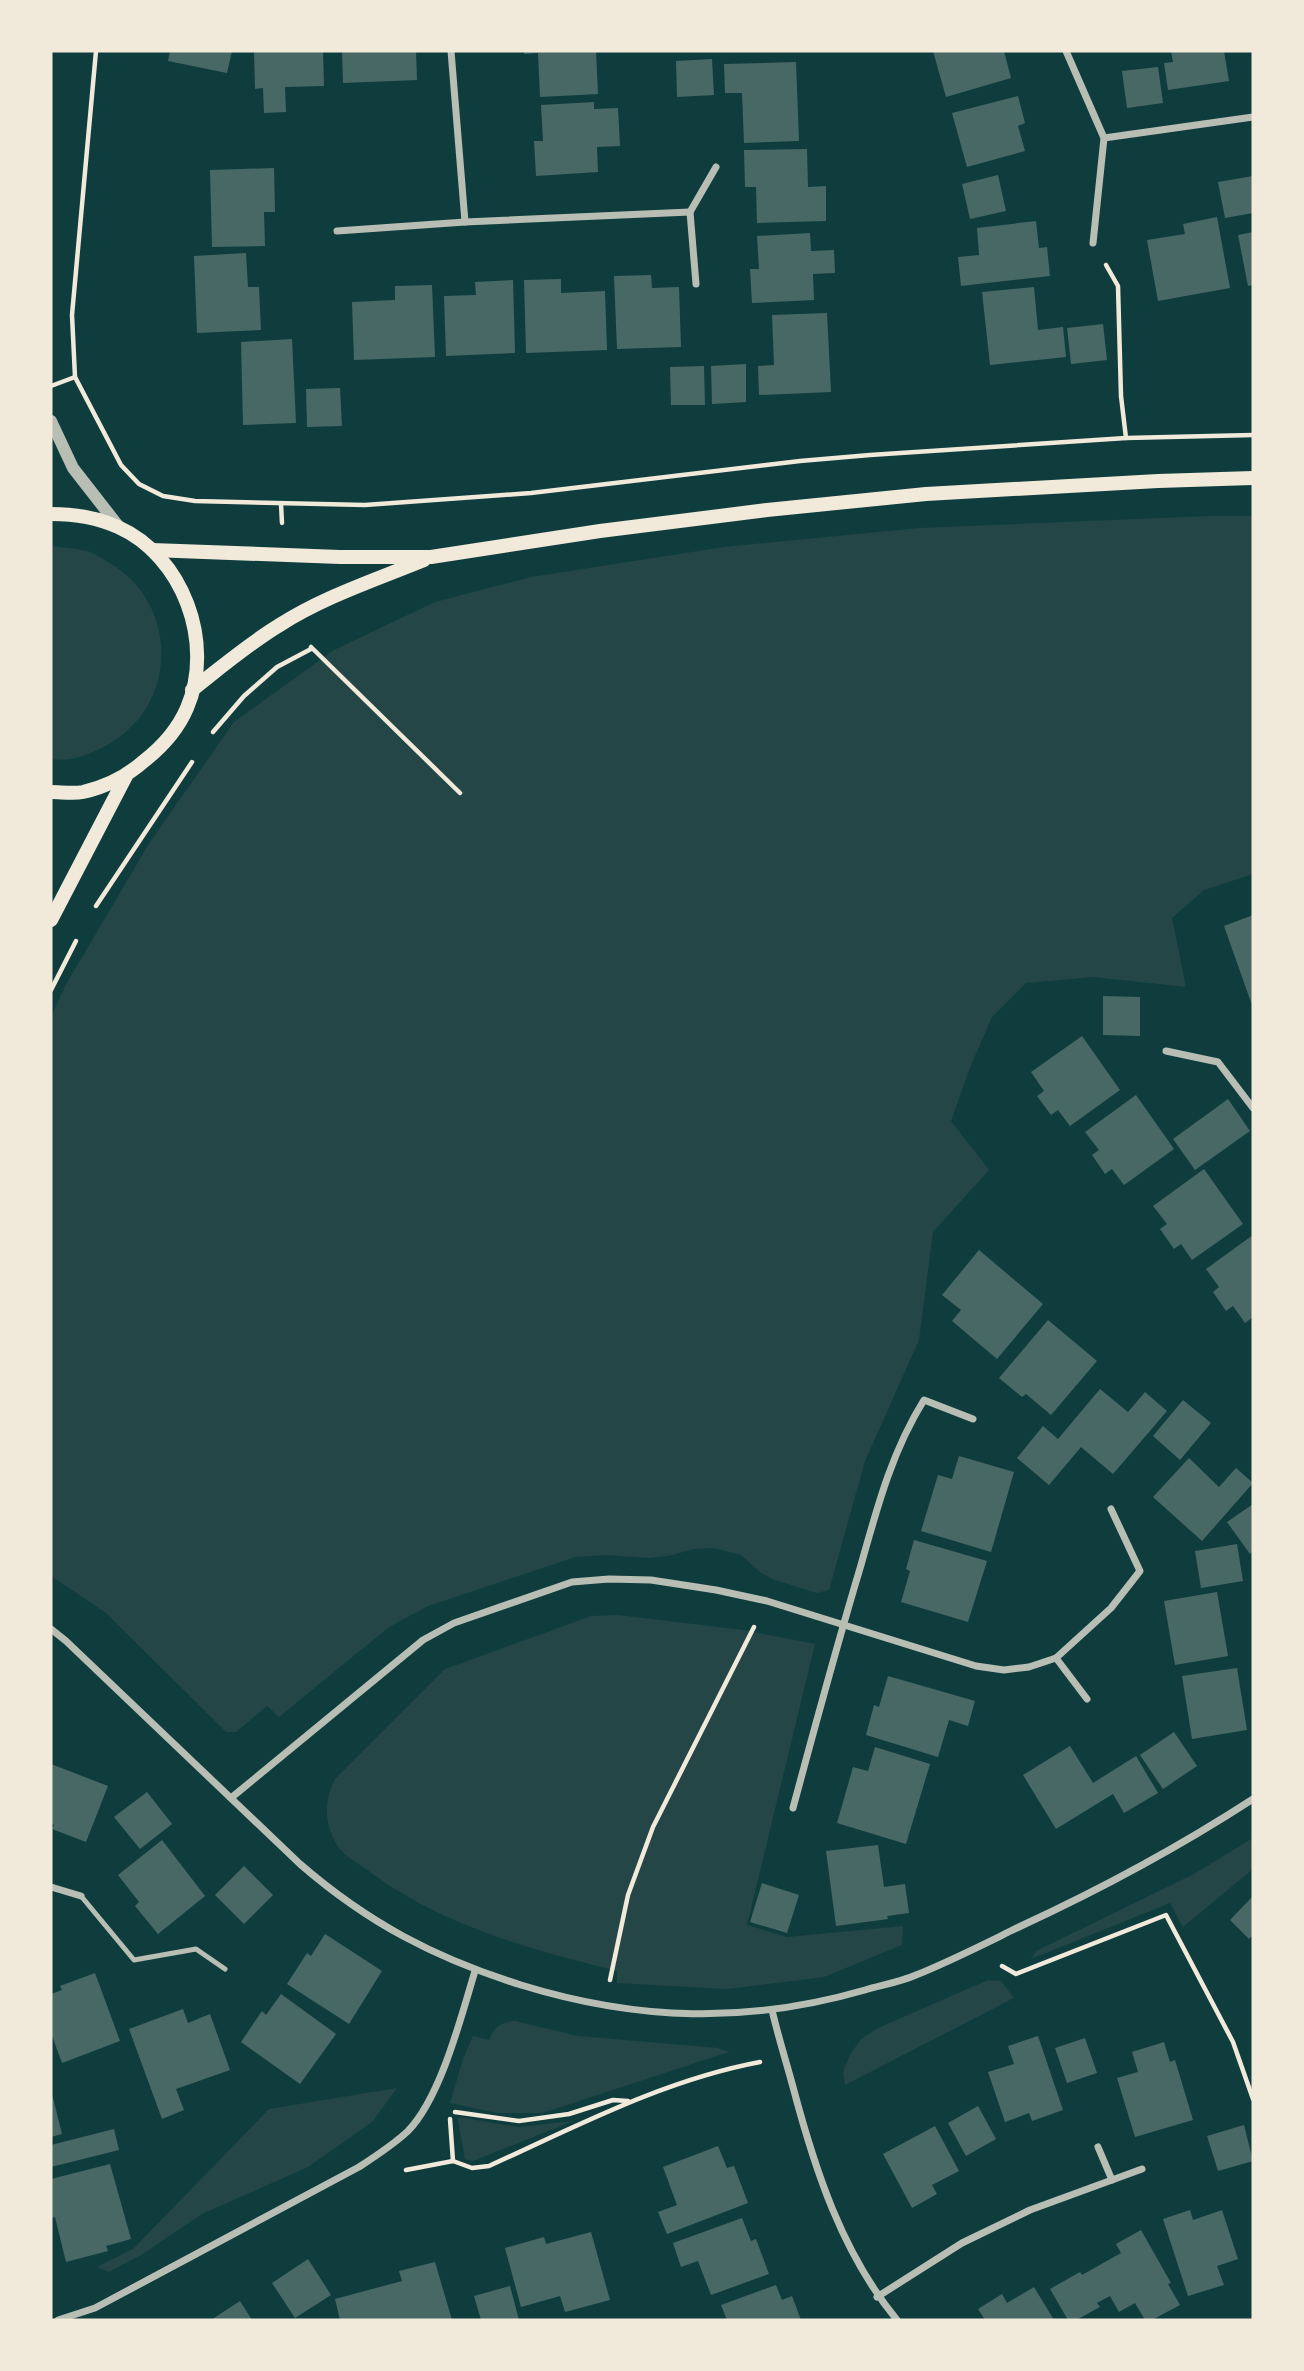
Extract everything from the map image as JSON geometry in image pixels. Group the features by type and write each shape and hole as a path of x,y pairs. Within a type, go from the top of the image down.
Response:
{"main road":[{"path":"152,550 340,557 431,557 754,511 926,494 1253,478"},
{"path":"51,514 81,515 119,527 152,550 177,580 193,617 198,663 187,708 162,747 126,776 82,792 51,792"},
{"path":"192,690 279,625 322,602 431,557"},
{"path":"51,920 126,776"}],"street":[{"path":"451,51 465,222"},
{"path":"1066,51 1104,138 1093,243"},
{"path":"1104,138 1253,117"},
{"path":"696,284 690,212 716,167"},
{"path":"337,231 465,222 690,212"},
{"path":"51,421 74,468 119,527"},
{"path":"1166,1051 1218,1062 1253,1108"},
{"path":"793,1808 887,1476 910,1422 924,1400 973,1419"},
{"path":"231,1798 423,1640 454,1623 572,1582 609,1578 651,1580 716,1590 767,1601 976,1666 1004,1670 1029,1667 1056,1657 1111,1608 1140,1571 1111,1509"},
{"path":"51,1629 338,1897 423,1948 475,1971 544,1992 656,2014 714,2015 772,2010 835,1999 913,1976 1076,1901 1212,1826 1253,1799"},
{"path":"1056,1657 1087,1699"},
{"path":"51,1887 81,1896"},
{"path":"58,2320 95,2308 385,2151 409,2130 428,2103 446,2060 475,1971"},
{"path":"772,2010 811,2157 837,2222 877,2297 897,2320"},
{"path":"1098,2147 1112,2180"},
{"path":"877,2297 962,2243 1030,2210 1142,2169"}],"lane":[{"path":"81,1896 134,1960 196,1949 225,1969"}],"path":[{"path":"96,51 72,315 75,377 121,465 139,484 163,496 195,501 365,505 531,493 814,460 1126,438 1253,435"},
{"path":"1093,243 1118,286 1121,396 1126,438"},
{"path":"51,386 75,377"},
{"path":"210,736 244,696 277,667 311,649 460,793"},
{"path":"96,907 194,759"},
{"path":"51,990 82,931"},
{"path":"605,2005 628,1895 653,1827 767,1601"},
{"path":"971,1950 1016,1974 1166,1915 1233,2042 1253,2099"},
{"path":"359,2166 405,2170 453,2161 472,2168 489,2166 630,2102 721,2070 785,2057"},
{"path":"453,2161 449,2111 519,2121 569,2114 613,2100 630,2102"}],"shaded area":[{"path":"1253,516 1253,874 1204,890 1172,918 1186,987 1093,977 1026,983 992,1017 951,1121 989,1170 933,1232 919,1340 865,1461 829,1590 817,1593 775,1580 761,1573 741,1555 714,1548 649,1558 607,1555 576,1557 428,1606 389,1627 279,1717 267,1706 236,1732 226,1732 106,1613 51,1576 51,1017 65,986 150,842 234,722 334,650 435,602 531,577 724,547 920,528"},
{"path":"53,546 92,553 132,580 148,602 158,628 162,654 158,681 148,706 131,728 100,749 80,757 65,759 51,759"},
{"path":"618,1615 743,1630 815,1644 747,1925 787,1937 903,1926 902,1945 824,1977 727,1989 617,1983 617,1971 488,1934 427,1907 398,1891 340,1849 331,1832 327,1815 328,1797 335,1779 445,1669 591,1616"},
{"path":"1253,1838 1253,1869 1183,1927 1170,1903 1031,1959 1036,1951 1194,1874"},
{"path":"988,1980 1001,1981 1014,1998 845,2085 843,2072 861,2039 878,2028"},
{"path":"515,2021 578,2036 718,2048 729,2052 542,2113 497,2113 450,2103 473,2036 489,2040 499,2026"},
{"path":"397,2088 372,2122 308,2167 202,2214 141,2255 109,2272 97,2267 133,2249 269,2109"},
{"path":"459,2117 518,2127 573,2121 473,2161 465,2159"}],"building":[{"path":"170,51 232,51 227,73 168,61"},
{"path":"254,51 323,51 324,86 285,87 286,112 264,113 263,88 255,89"},
{"path":"342,51 416,51 417,80 343,83"},
{"path":"524,51 596,51 598,94 540,97 538,53 524,54"},
{"path":"933,51 1004,51 1011,78 946,97"},
{"path":"1171,51 1224,51 1229,81 1168,90 1164,63 1173,62"},
{"path":"712,59 714,95 677,97 676,61"},
{"path":"796,62 799,141 744,143 742,93 725,93 724,64"},
{"path":"1158,67 1163,103 1127,108 1122,71"},
{"path":"1018,96 1025,123 1018,126 1025,151 967,167 952,113"},
{"path":"594,102 594,109 618,108 620,146 597,147 598,172 536,176 534,141 543,141 541,105"},
{"path":"807,149 808,187 826,186 826,221 757,223 756,187 745,187 744,150"},
{"path":"274,168 275,212 264,212 265,246 212,247 210,170"},
{"path":"998,175 1006,211 970,219 962,184"},
{"path":"1253,176 1253,213 1225,218 1218,182"},
{"path":"1217,217 1230,288 1158,301 1147,240 1185,234 1183,224"},
{"path":"1036,221 1039,248 1047,247 1050,276 961,286 958,257 979,255 977,228"},
{"path":"1253,232 1253,285 1248,286 1238,235"},
{"path":"810,233 811,251 834,250 835,273 813,274 814,300 752,303 750,269 759,269 757,236"},
{"path":"246,253 248,287 259,287 261,330 197,333 194,256"},
{"path":"651,275 652,288 679,287 681,347 617,349 614,276"},
{"path":"561,279 561,293 605,291 607,350 526,353 524,280"},
{"path":"513,280 515,353 446,356 444,296 476,295 475,282"},
{"path":"432,285 435,357 354,360 352,302 395,300 395,286"},
{"path":"1034,287 1038,330 1063,327 1066,357 990,365 982,292"},
{"path":"827,313 831,392 759,395 758,366 774,365 772,315"},
{"path":"1103,324 1107,360 1071,364 1067,328"},
{"path":"292,339 296,423 243,425 241,342"},
{"path":"746,364 746,402 712,404 711,366"},
{"path":"704,366 705,405 671,405 670,367"},
{"path":"340,388 342,426 307,427 306,389"},
{"path":"1253,915 1253,1008 1224,926"},
{"path":"1103,996 1140,997 1140,1036 1103,1035"},
{"path":"1082,1036 1120,1090 1070,1126 1058,1110 1051,1115 1037,1096 1044,1091 1031,1072"},
{"path":"1136,1095 1174,1149 1124,1185 1112,1169 1105,1174 1092,1155 1099,1150 1085,1132"},
{"path":"1228,1099 1250,1131 1195,1170 1173,1139"},
{"path":"1204,1169 1243,1224 1192,1260 1181,1244 1174,1249 1160,1229 1167,1224 1153,1206"},
{"path":"1253,1235 1253,1317 1245,1323 1233,1306 1226,1311 1213,1292 1219,1287 1206,1269"},
{"path":"979,1250 1043,1304 997,1359 952,1321 961,1310 942,1295"},
{"path":"1048,1320 1097,1361 1051,1415 1026,1394 1022,1397 999,1378"},
{"path":"1100,1389 1128,1412 1145,1392 1167,1411 1113,1474 1081,1447 1049,1485 1017,1458 1043,1426 1058,1439"},
{"path":"1183,1400 1211,1423 1180,1460 1153,1436"},
{"path":"959,1456 1014,1472 991,1552 921,1531 938,1475 952,1479"},
{"path":"1189,1458 1219,1487 1236,1468 1253,1483 1202,1541 1153,1497"},
{"path":"1253,1504 1253,1551 1250,1554 1227,1522"},
{"path":"914,1540 987,1561 968,1622 901,1602 910,1571 906,1569"},
{"path":"1237,1544 1243,1581 1201,1588 1195,1551"},
{"path":"1217,1592 1228,1656 1175,1665 1164,1601"},
{"path":"1237,1668 1247,1730 1192,1739 1182,1676"},
{"path":"888,1676 975,1701 968,1726 949,1720 938,1757 866,1735 874,1705 879,1707"},
{"path":"1174,1732 1197,1766 1163,1789 1140,1755"},
{"path":"1070,1746 1093,1783 1136,1756 1158,1793 1124,1813 1113,1794 1056,1829 1023,1775"},
{"path":"875,1747 930,1764 906,1844 837,1823 853,1767 868,1771"},
{"path":"51,1764 108,1786 86,1842 52,1829"},
{"path":"147,1792 172,1824 140,1849 114,1817"},
{"path":"162,1840 205,1896 158,1934 135,1906 139,1902 118,1875"},
{"path":"878,1845 884,1887 905,1884 909,1913 887,1916 888,1919 836,1926 826,1851"},
{"path":"244,1866 273,1895 244,1924 215,1895"},
{"path":"762,1883 799,1895 787,1933 750,1922"},
{"path":"1253,1896 1253,1935 1249,1939 1230,1920"},
{"path":"325,1934 382,1971 349,2024 287,1984 307,1953 311,1956"},
{"path":"95,1973 120,2041 62,2063 51,2033 51,1994 62,1990 60,1986"},
{"path":"281,1994 336,2034 300,2084 241,2042 262,2011 266,2015"},
{"path":"183,2009 188,2023 210,2014 230,2070 176,2089 184,2110 162,2119 129,2029"},
{"path":"1038,2036 1063,2110 1032,2121 1029,2113 1005,2122 988,2072 1014,2064 1008,2046"},
{"path":"1085,2038 1097,2073 1067,2083 1055,2048"},
{"path":"1164,2042 1170,2062 1175,2060 1193,2120 1135,2137 1117,2078 1138,2072 1132,2052"},
{"path":"51,2095 62,2134 51,2137"},
{"path":"978,2106 996,2139 966,2156 948,2123"},
{"path":"1244,2125 1253,2161 1218,2171 1207,2136"},
{"path":"935,2126 959,2171 932,2185 937,2194 912,2208 883,2154"},
{"path":"114,2129 119,2150 51,2167 51,2145"},
{"path":"718,2146 727,2168 734,2166 748,2203 667,2234 658,2212 677,2205 663,2167"},
{"path":"110,2164 131,2239 106,2246 108,2251 66,2262 55,2217 51,2218 51,2179"},
{"path":"1190,2210 1193,2220 1222,2210 1238,2259 1217,2266 1224,2285 1188,2296 1163,2219"},
{"path":"742,2218 751,2241 756,2239 769,2274 711,2295 698,2261 681,2267 673,2243"},
{"path":"1141,2230 1171,2283 1168,2284 1180,2305 1152,2320 1145,2320 1135,2303 1119,2312 1110,2296 1097,2303 1100,2307 1076,2320 1068,2320 1050,2289 1121,2253 1116,2244"},
{"path":"591,2232 610,2300 565,2312 560,2296 521,2307 505,2248 544,2237 546,2244"},
{"path":"308,2259 331,2295 295,2318 272,2283"},
{"path":"435,2262 452,2320 340,2320 335,2299 402,2281 399,2271"},
{"path":"776,2285 782,2300 792,2296 801,2320 727,2320 721,2305"},
{"path":"510,2286 519,2320 481,2320 474,2296"},
{"path":"1034,2287 1054,2320 985,2320 978,2309 1002,2294 1007,2303"},
{"path":"240,2301 252,2320 211,2320"}]}
